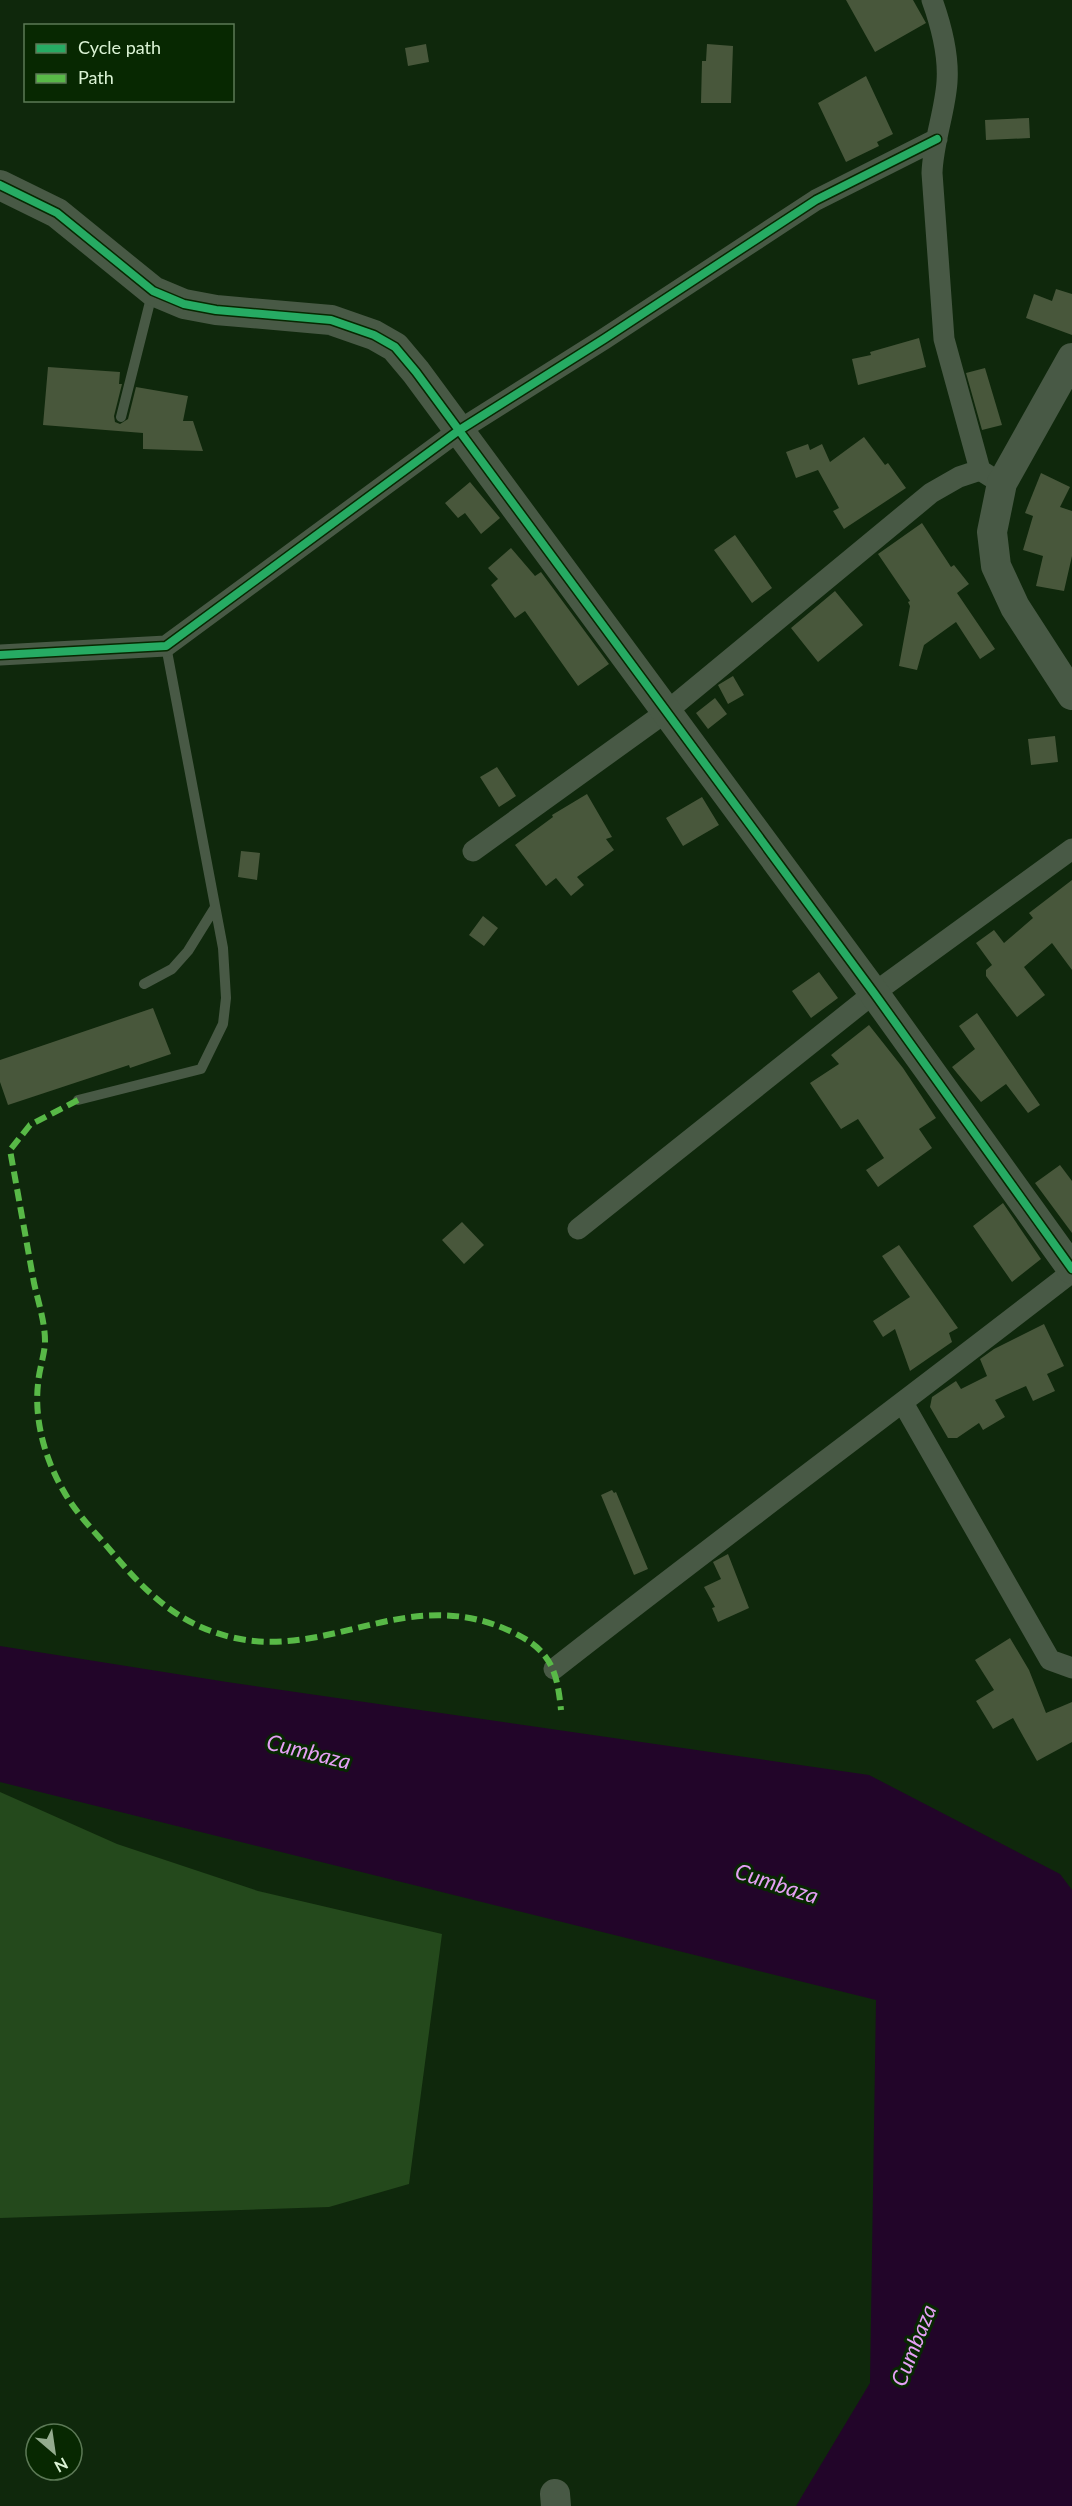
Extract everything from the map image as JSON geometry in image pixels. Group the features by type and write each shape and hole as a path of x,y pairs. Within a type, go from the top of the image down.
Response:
{"street":[{"path":"932,0 940,22 947,81 932,173 944,339 991,476 992,532 996,566 1014,606 1072,695"},
{"path":"0,655 166,646 458,431 604,339 816,200 937,139"},
{"path":"0,185 57,213 153,291 184,304 216,310 331,320 374,335 395,347 416,372 874,993 1072,1270 903,1403 740,1524 554,1669"},
{"path":"991,476 1072,358"},
{"path":"473,850 666,712 931,493 959,477 991,476"},
{"path":"578,1229 874,993 1072,849"},
{"path":"903,1403 1050,1660 1072,1668"}],"lane":[{"path":"121,417 153,291"},
{"path":"78,1100 201,1069 223,1024 226,998 222,948 166,646"},
{"path":"144,984 172,969 188,951 214,909"}],"green space":[{"path":"0,1792 117,1844 258,1891 442,1934 409,2184 329,2207 0,2218"}],"water":[{"name":"Cumbaza","path":"0,1646 227,1682 869,1775 1060,1874 1072,1890 1072,2506 796,2506 870,2383 876,2000 0,1782"}],"building":[{"path":"846,0 913,0 926,23 875,52"},
{"path":"426,44 429,62 408,66 405,48"},
{"path":"707,44 733,46 731,103 701,103 702,61 706,61"},
{"path":"866,76 893,134 877,142 879,146 846,162 818,103"},
{"path":"1029,118 1030,138 986,140 985,120"},
{"path":"1056,289 1072,294 1072,335 1026,318 1034,294 1052,301"},
{"path":"919,338 926,367 858,385 852,359 871,355 870,352"},
{"path":"48,367 120,372 119,384 122,384 114,416 115,422 120,424 128,419 136,387 188,396 183,421 193,421 203,451 143,449 143,433 43,425"},
{"path":"985,368 1002,425 982,430 966,373"},
{"path":"864,437 885,465 888,463 906,488 844,529 833,511 839,508 818,470 796,478 786,452 808,444 810,450 822,444 830,462"},
{"path":"1041,473 1070,487 1060,507 1072,511 1072,556 1064,591 1036,586 1043,556 1023,550 1033,516 1025,513"},
{"path":"470,482 500,518 481,534 465,513 458,518 445,503"},
{"path":"922,523 951,567 954,565 969,584 957,593 995,649 980,659 956,622 924,645 917,670 899,666 910,606 908,602 910,601 878,554"},
{"path":"735,535 772,588 752,603 714,550"},
{"path":"511,548 535,576 541,572 609,664 578,686 525,611 515,618 491,585 498,579 488,568"},
{"path":"835,591 863,625 818,662 791,628"},
{"path":"733,676 744,695 728,704 718,685"},
{"path":"715,698 727,714 708,729 696,713"},
{"path":"1055,736 1058,762 1031,765 1028,739"},
{"path":"497,767 516,796 499,807 480,777"},
{"path":"587,794 612,837 606,839 614,850 577,877 584,885 571,896 556,878 546,886 515,845 553,817 552,815"},
{"path":"702,797 719,825 683,846 666,818"},
{"path":"241,851 260,853 257,880 238,877"},
{"path":"1072,880 1072,970 1052,943 1024,967 1045,995 1017,1017 986,976 986,970 992,965 976,943 994,930 1004,943 1033,918 1029,913"},
{"path":"483,916 498,928 484,946 469,935"},
{"path":"819,972 838,998 811,1018 792,991"},
{"path":"153,1008 171,1054 130,1068 129,1065 8,1105 0,1082 0,1060"},
{"path":"977,1013 1040,1105 1028,1113 1006,1084 981,1102 952,1067 975,1049 959,1026"},
{"path":"869,1025 903,1068 936,1118 919,1129 932,1148 878,1187 866,1170 884,1158 858,1119 841,1129 810,1083 839,1064 831,1055"},
{"path":"1060,1165 1072,1181 1072,1233 1035,1183"},
{"path":"1003,1203 1041,1259 1012,1282 973,1226"},
{"path":"462,1222 484,1245 464,1264 442,1240"},
{"path":"899,1245 958,1328 949,1333 952,1342 910,1371 895,1329 883,1337 873,1321 910,1297 882,1256"},
{"path":"1044,1324 1064,1366 1047,1374 1055,1391 1033,1401 1026,1386 995,1400 1005,1417 983,1430 979,1423 957,1438 948,1438 930,1407 932,1397 956,1381 961,1389 987,1376 980,1359 994,1349"},
{"path":"612,1490 616,1492 648,1569 634,1575 601,1495"},
{"path":"728,1554 749,1608 718,1622 712,1608 715,1607 704,1587 721,1579 713,1562"},
{"path":"1010,1638 1029,1670 1046,1713 1072,1702 1072,1742 1037,1761 1013,1718 993,1729 976,1701 994,1690 975,1660"}],"marked path":[{"path":"78,1100 30,1125 10,1150 45,1334 37,1398 39,1425 51,1465 63,1490 77,1511 132,1575 161,1603 195,1624 214,1632 235,1638 270,1642 338,1633 404,1618 438,1615 473,1619 510,1631 524,1638 543,1653 554,1672 561,1710"}],"cycle path":[{"path":"0,655 166,646 458,431 604,339 816,200 937,139"},
{"path":"0,185 57,213 153,291 184,304 216,310 331,320 374,335 395,347 416,372 874,993 1072,1269"}]}
